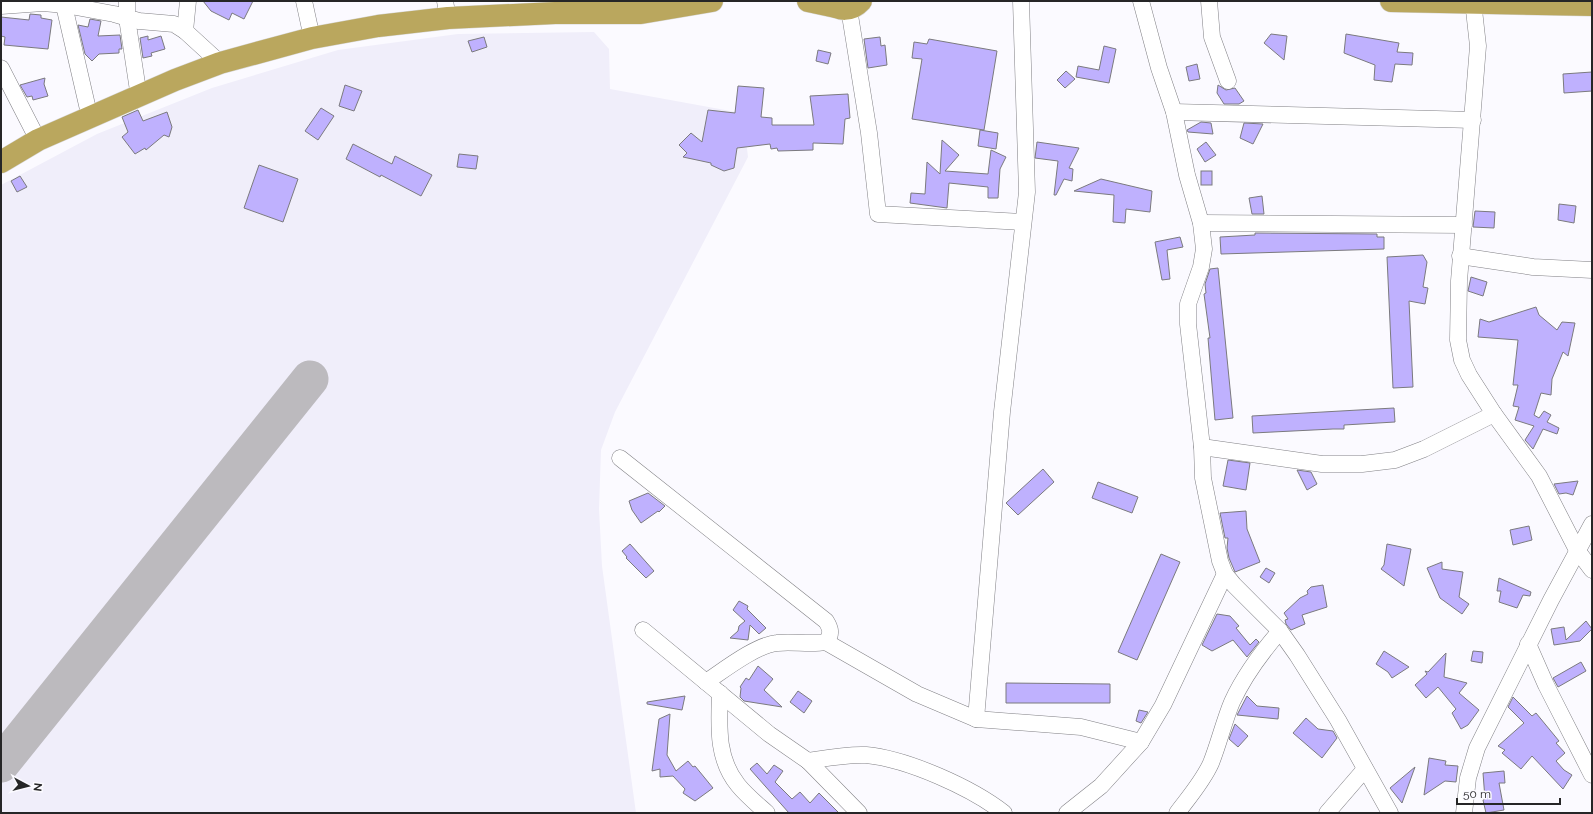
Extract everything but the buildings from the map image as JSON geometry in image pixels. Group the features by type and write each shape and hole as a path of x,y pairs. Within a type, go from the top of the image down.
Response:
{"highway":[{"path":"1,162 38,140 175,80 220,63 312,38 378,26 446,10 565,7 641,13 666,5 712,1"},
{"path":"808,1 851,4"},
{"path":"1391,1 1592,5"}],"street":[{"path":"127,1 126,18 138,97"},
{"path":"185,31 188,1"},
{"path":"304,1 312,38"},
{"path":"976,719 1002,412 1027,192 1021,1"},
{"path":"1141,1 1159,68 1174,112 1187,175 1201,223 1204,249 1201,267 1188,304 1188,324 1202,447 1203,478 1215,546 1225,574 1280,631 1338,720 1390,813"},
{"path":"1209,1 1212,37 1228,81"},
{"path":"1473,2 1478,46 1473,120 1460,256 1457,314 1458,340 1462,360 1469,375 1494,414 1539,476 1577,550 1592,570"},
{"path":"64,3 90,118"},
{"path":"1,6 64,3 126,18 174,24 185,31 220,63"},
{"path":"851,4 869,133 878,214 1024,222"},
{"path":"1,68 38,140"},
{"path":"1174,112 1473,120"},
{"path":"1201,223 1464,225"},
{"path":"1460,256 1590,274"},
{"path":"1202,447 1322,464 1362,464 1395,460 1424,449 1494,414"},
{"path":"620,458 826,621 830,628 830,636 826,642 819,644 790,642 765,646 706,682"},
{"path":"1464,813 1468,778 1477,748 1508,689 1528,644 1592,524"},
{"path":"1067,813 1101,786 1140,742 1162,705 1225,574"},
{"path":"643,630 769,734 808,761 859,813"},
{"path":"1177,813 1198,787 1210,764 1232,702 1247,674 1260,653 1280,631"},
{"path":"826,642 916,694 976,719 1081,727 1140,742"},
{"path":"1528,644 1546,685 1592,775"},
{"path":"720,693 718,734 724,760 738,785 762,811"},
{"path":"808,761 838,756 867,755 909,765 957,784 1004,813"},
{"path":"1327,813 1366,769"}],"shaded area":[{"path":"594,32 609,49 610,89 736,112 744,123 748,157 615,412 601,450 599,509 602,566 636,813 1,813 1,185 97,134 212,88 338,50 458,34"}],"taxiway":[{"path":"1,764 310,379"}]}
